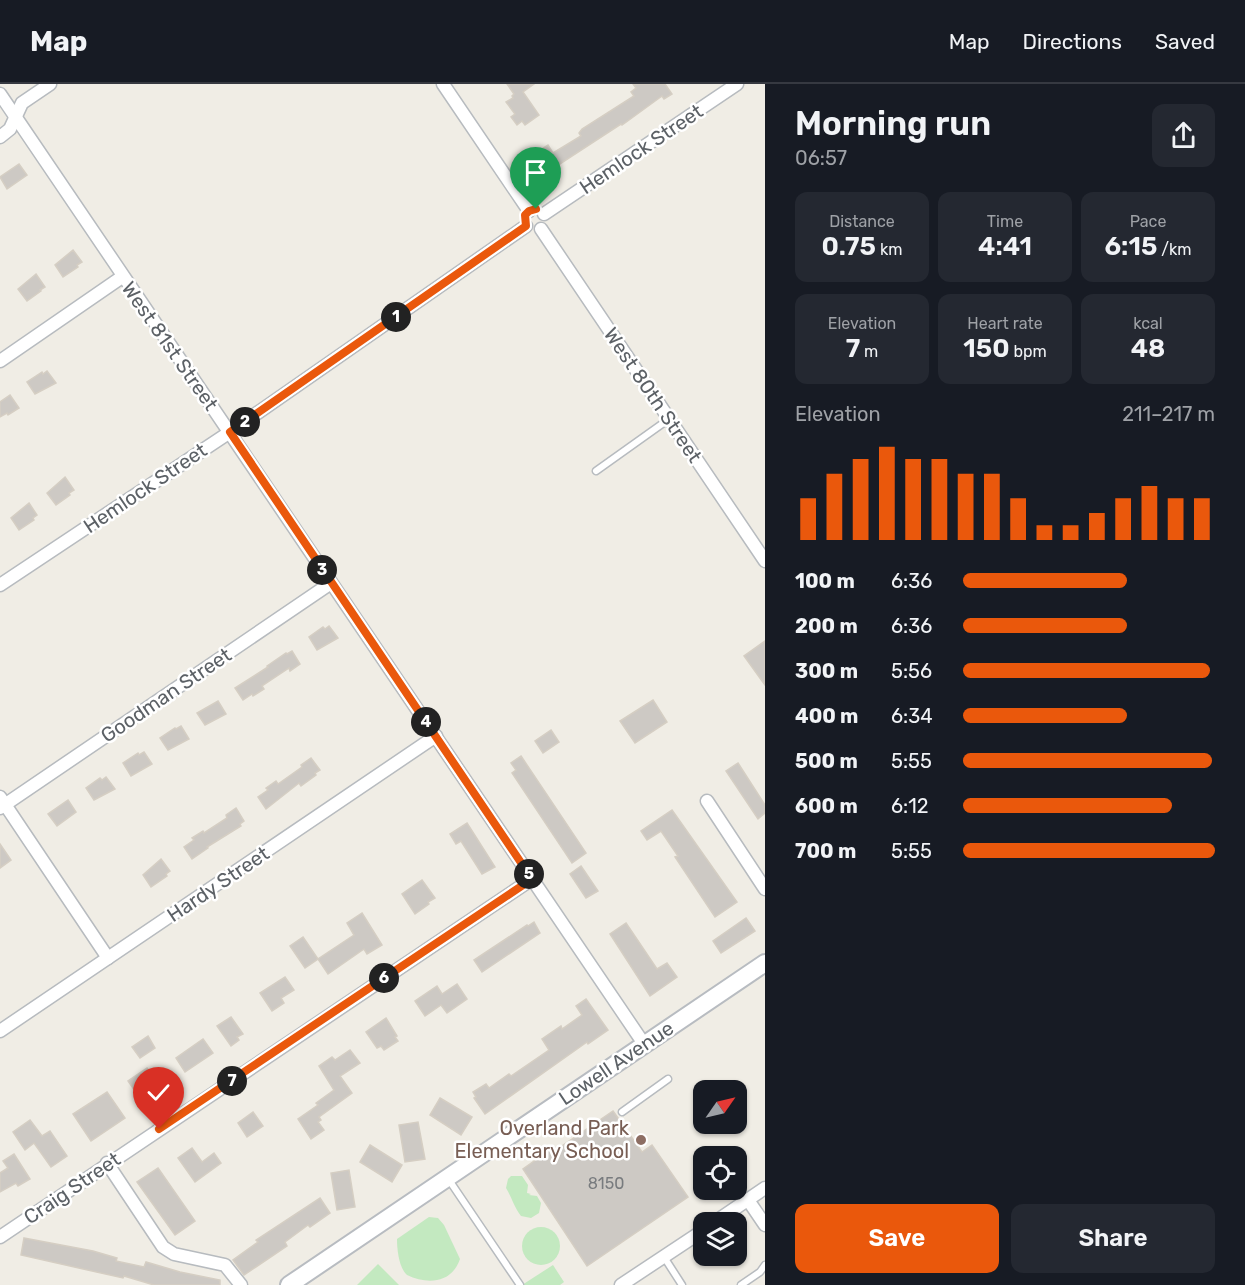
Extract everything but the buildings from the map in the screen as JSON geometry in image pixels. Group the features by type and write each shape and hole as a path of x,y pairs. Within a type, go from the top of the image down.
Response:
{"street":[{"path":"0,137 10,129 22,103 50,84"},
{"path":"443,84 529,211"},
{"name":"Hemlock Street","path":"544,214 737,84"},
{"name":"West 81st Street","path":"0,94 644,1044"},
{"path":"539,210 544,214 546,223 541,229 534,231 526,226 524,218 529,211 539,210"},
{"name":"Hemlock Street","path":"0,585 230,432 526,226"},
{"name":"West 80th Street","path":"541,229 765,561"},
{"path":"0,361 122,277"},
{"name":"Goodman Street","path":"2,803 331,583"},
{"name":"Hardy Street","path":"0,1031 436,736"},
{"path":"707,801 765,889"},
{"path":"2,803 108,957"},
{"name":"Craig Street","path":"0,1237 532,879"},
{"name":"Lowell Avenue","path":"289,1285 765,963"},
{"path":"107,1163 163,1247 174,1254 225,1265 241,1285"},
{"path":"730,1212 765,1188"},
{"path":"748,1200 765,1225"},
{"path":"621,1285 693,1237"}],"lane":[{"path":"596,471 669,419"},
{"path":"622,1112 668,1079"},
{"path":"447,1177 520,1285"},
{"path":"663,1257 682,1285"},
{"path":"741,1285 760,1272 765,1265"}],"green space":[{"path":"511,1176 522,1176 528,1185 527,1193 537,1196 541,1203 539,1213 531,1218 521,1216 506,1188"},
{"path":"429,1217 438,1218 444,1225 460,1259 451,1273 431,1281 415,1278 404,1272 397,1243 397,1239"},
{"path":"541,1227 555,1232 560,1246 555,1260 541,1265 527,1260 522,1246 527,1232"},
{"path":"378,1264 399,1285 357,1285"},
{"path":"553,1265 564,1282 560,1285 522,1285"}],"place":[{"name":"Overland Park Elementary School","path":"641,1140"}],"route":[{"path":"159,1129 532,879 230,432 526,226 524,218 526,213 536,209"}]}
